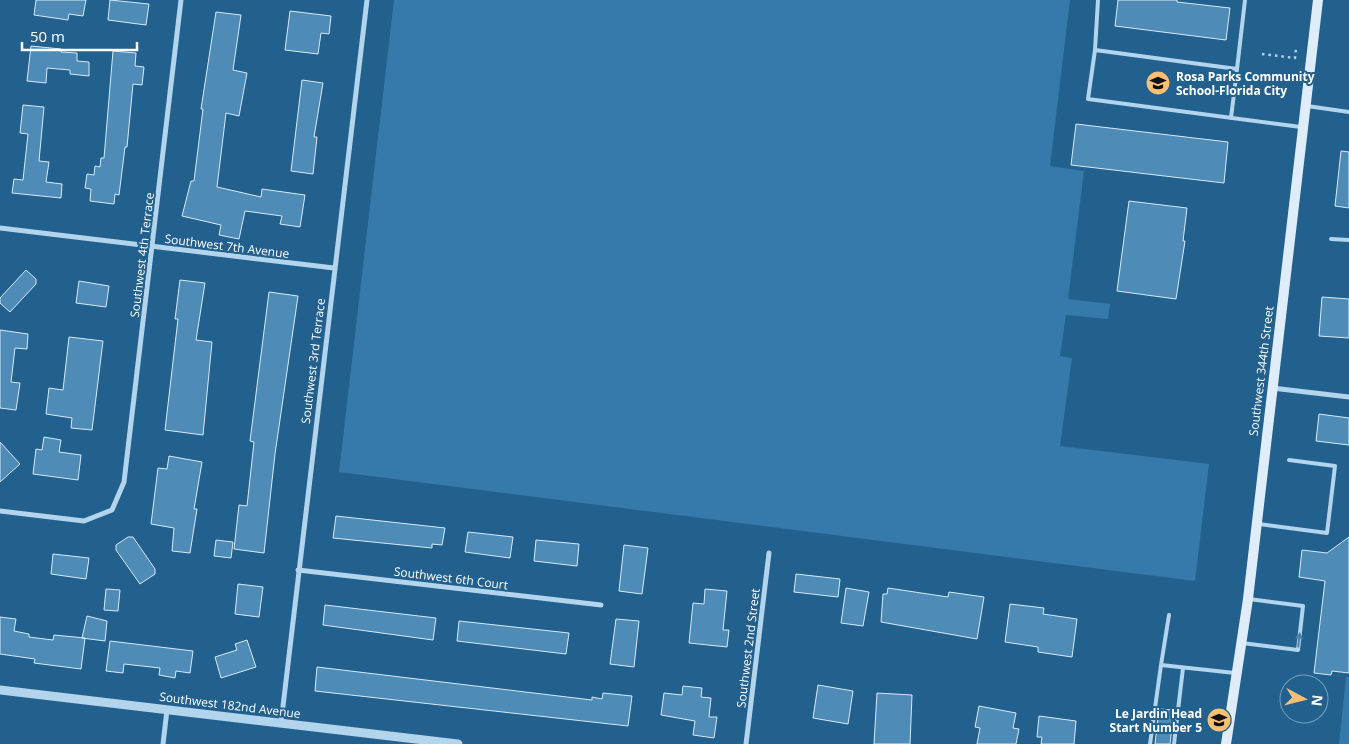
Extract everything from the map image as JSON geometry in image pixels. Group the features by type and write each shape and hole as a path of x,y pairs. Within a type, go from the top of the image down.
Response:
{"main road":[{"name":"Southwest 344th Street","path":"1226,744 1248,599 1318,0"}],"street":[{"name":"Southwest 4th Terrace","path":"0,511 84,521 112,510 124,482 181,0"},
{"name":"Southwest 3rd Terrace","path":"281,724 367,0"},
{"name":"Southwest 7th Avenue","path":"0,228 153,248 334,268"},
{"path":"1272,388 1349,397"},
{"name":"Southwest 2nd Street","path":"746,744 769,554"},
{"name":"Southwest 6th Court","path":"298,570 601,605"},
{"name":"Southwest 182nd Avenue","path":"0,690 424,742 458,744"},
{"path":"163,744 167,710"}],"lane":[{"path":"1098,0 1095,50 1088,100 1303,127"},
{"path":"1232,118 1245,0"},
{"path":"1095,50 1237,69"},
{"path":"1306,106 1349,112"},
{"path":"1331,239 1349,240"},
{"path":"1256,524 1327,533 1335,466 1289,460"},
{"path":"1242,643 1298,650 1303,606 1248,599"},
{"path":"1150,744 1155,726 1170,615"},
{"path":"1162,665 1238,674"},
{"path":"1174,744 1183,668"}],"path":[{"path":"1262,54 1295,58 1296,48"}],"shaded area":[{"path":"394,0 1070,0 1050,166 1084,171 1068,299 1110,304 1108,319 1066,315 1060,356 1072,358 1060,446 1209,464 1195,581 339,472"},
{"path":"1346,677 1349,677 1349,744 1339,744"}],"building":[{"path":"36,0 86,0 83,16 69,14 68,20 34,15"},
{"path":"110,0 149,4 146,25 108,20"},
{"path":"1118,0 1177,0 1177,2 1230,8 1226,40 1115,26"},
{"path":"290,11 331,16 329,34 321,33 318,54 285,50"},
{"path":"216,12 241,15 233,70 247,73 239,116 226,113 217,187 261,197 262,189 305,195 300,227 280,224 282,216 245,211 239,239 219,235 221,225 182,216 191,181 194,181 203,109 201,109"},
{"path":"31,46 61,49 61,52 77,53 77,61 89,62 89,76 70,74 70,70 47,68 46,83 27,81"},
{"path":"113,51 136,53 135,66 144,67 142,85 133,84 127,147 125,147 119,195 115,194 114,204 90,201 91,189 85,188 87,174 94,175 95,166 100,167 101,158 104,158"},
{"path":"302,80 323,83 314,137 317,137 313,174 291,171"},
{"path":"23,105 44,107 39,161 49,162 46,182 62,184 61,198 12,193 14,179 23,180 28,134 20,133"},
{"path":"1076,124 1228,142 1224,183 1071,165"},
{"path":"1341,151 1349,152 1349,208 1335,206"},
{"path":"1129,201 1187,208 1183,241 1185,241 1176,299 1117,291"},
{"path":"26,270 36,279 36,284 10,312 0,303 0,298"},
{"path":"180,280 205,283 196,340 212,342 203,435 165,430 178,319 175,319"},
{"path":"79,281 109,286 106,307 76,303"},
{"path":"269,292 298,296 275,454 264,553 234,549 239,505 247,506 254,442 250,441"},
{"path":"1322,297 1349,299 1349,338 1319,336"},
{"path":"0,330 28,334 27,349 15,348 11,382 20,383 16,410 0,408"},
{"path":"69,337 103,341 92,430 71,428 72,418 46,414 49,388 63,390"},
{"path":"1319,414 1349,418 1349,445 1316,441"},
{"path":"44,437 61,440 59,452 81,455 78,480 33,474 36,449 42,450"},
{"path":"0,442 20,464 0,482"},
{"path":"169,456 202,462 194,509 197,509 190,553 172,551 174,528 151,524 158,468 167,469"},
{"path":"336,516 445,528 442,545 432,544 432,548 333,538"},
{"path":"468,532 513,537 510,558 465,552"},
{"path":"128,537 133,537 155,569 155,574 140,584 116,550 116,545"},
{"path":"1349,537 1349,673 1332,671 1331,675 1314,673 1325,581 1299,577 1302,550 1327,553"},
{"path":"216,540 233,542 231,558 214,556"},
{"path":"536,540 579,544 577,566 534,561"},
{"path":"624,545 648,548 642,594 619,591"},
{"path":"53,554 89,558 86,579 51,574"},
{"path":"796,574 840,579 838,597 794,592"},
{"path":"238,584 263,587 259,617 235,614"},
{"path":"846,588 869,592 863,626 841,623"},
{"path":"888,588 948,597 949,592 984,597 977,639 881,622 883,594 887,594"},
{"path":"106,589 120,590 118,611 104,610"},
{"path":"705,589 727,591 723,630 729,630 727,647 689,643 693,603 704,604"},
{"path":"1010,604 1044,608 1043,614 1077,619 1072,657 1038,652 1038,647 1005,642"},
{"path":"325,605 436,618 433,640 323,625"},
{"path":"87,616 107,621 105,641 82,638"},
{"path":"0,617 16,619 14,631 29,634 29,637 53,640 54,635 85,638 81,669 34,663 35,659 0,654"},
{"path":"616,619 639,621 634,667 610,664"},
{"path":"459,621 569,633 566,654 457,641"},
{"path":"247,640 256,667 221,678 215,657 237,650 235,644"},
{"path":"110,641 193,651 190,673 176,671 175,678 159,675 160,668 124,664 123,673 106,671"},
{"path":"317,667 592,700 592,697 602,699 603,693 632,696 628,726 315,691"},
{"path":"818,685 853,691 848,724 813,718"},
{"path":"683,686 702,688 701,697 711,698 709,717 717,717 714,738 693,735 695,721 661,715 664,693 682,695"},
{"path":"877,693 912,695 910,744 874,744"},
{"path":"979,706 1016,713 1013,728 1019,729 1016,744 977,744 980,728 975,727"},
{"path":"1159,709 1174,710 1170,744 1155,744"},
{"path":"1039,716 1076,721 1074,744 1041,744 1042,737 1037,737"}],"place":[{"name":"Rosa Parks Community School-Florida City","path":"1158,83"},
{"name":"Le Jardin Head Start Number 5","path":"1219,720"}]}
